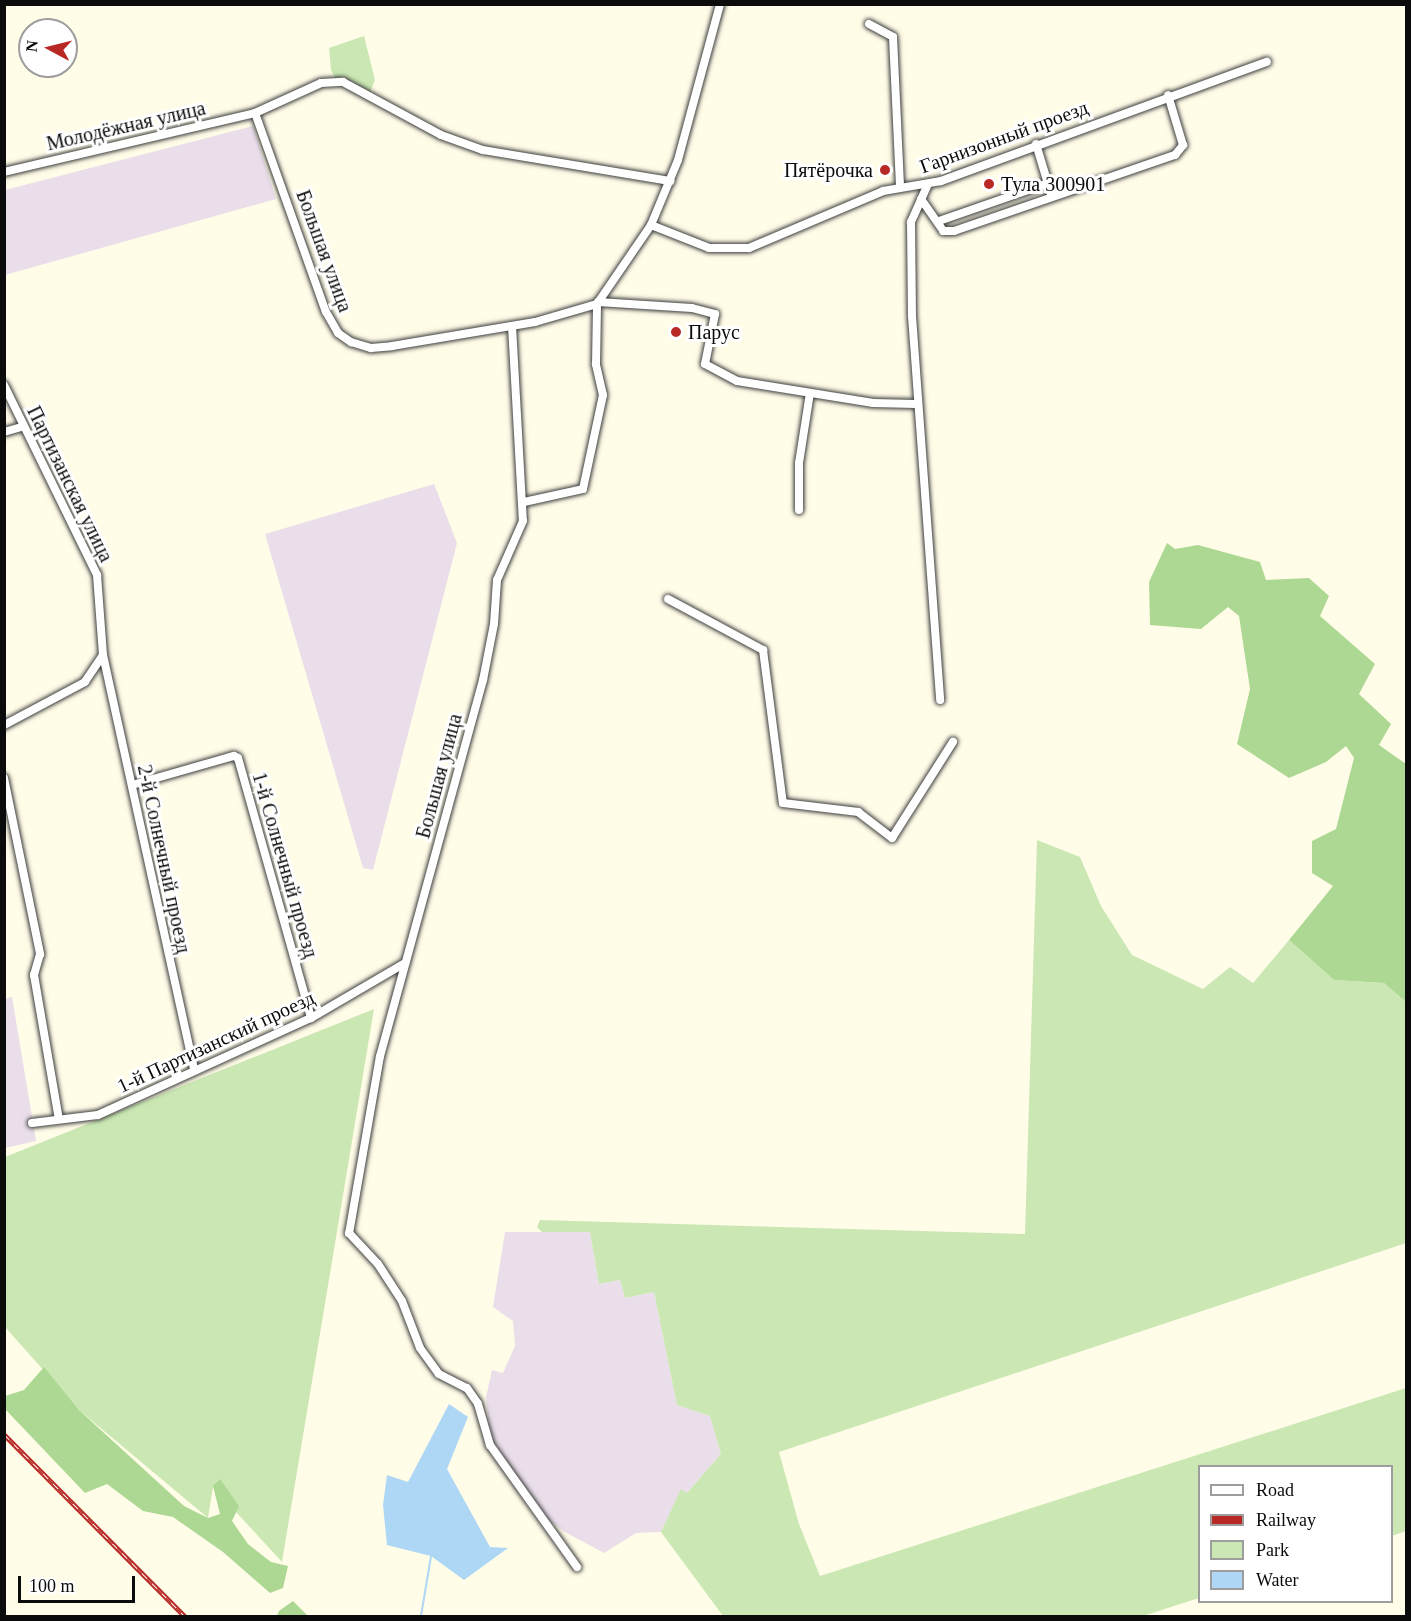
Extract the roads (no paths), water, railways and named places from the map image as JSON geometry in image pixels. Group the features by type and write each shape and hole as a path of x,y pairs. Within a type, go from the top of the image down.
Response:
{"street":[{"path":"524,502 583,489 603,395 596,364 598,303 651,225 670,181 720,4"},
{"path":"869,24 893,37 900,187"},
{"name":"Гарнизонный проезд","path":"651,225 709,248 749,248 868,197 900,187 928,184 1168,95 1267,62"},
{"name":"Молодёжная улица","path":"4,172 255,113 321,83 343,82 441,135 483,150 670,181"},
{"path":"921,199 939,221 943,231 954,231 1179,153 1183,145 1168,95"},
{"name":"Большая улица","path":"255,113 326,312 338,333 351,342 371,348 512,326 598,303 692,308 715,315 705,364 736,381 810,393"},
{"path":"1036,144 1052,197"},
{"path":"939,221 1048,183"},
{"path":"928,184 911,222 916,404 936,617 940,700"},
{"name":"Большая улица","path":"512,326 524,502 522,521 497,580 494,624 483,680 380,1056 349,1233 378,1264 402,1301 420,1348 438,1374 468,1388 478,1404 489,1445 577,1567"},
{"name":"Партизанская улица","path":"4,385 22,427 98,575 102,655"},
{"path":"799,510 800,463 810,393 873,403 916,404"},
{"path":"4,432 22,427"},
{"path":"668,599 764,650 783,803 858,812 892,838 953,742"},
{"path":"4,725 85,682 102,655"},
{"name":"2-й Солнечный проезд","path":"102,655 194,1069"},
{"name":"1-й Солнечный проезд","path":"132,785 234,756 238,758 311,1018"},
{"path":"4,778 40,954 34,975 59,1119"},
{"name":"1-й Партизанский проезд","path":"32,1123 98,1115 194,1069 311,1018 405,963"}],"water":[{"path":"449,1404 468,1417 447,1469 490,1547 508,1548 464,1580 431,1556 387,1545 383,1505 387,1475 408,1482"}],"waterway":[{"path":"421,1616 431,1556"}],"railway":[{"path":"4,1434 185,1616"}],"place":[{"name":"Пятёрочка","path":"885,170"},
{"name":"Тула 300901","path":"989,184"},
{"name":"Парус","path":"676,332"}]}
